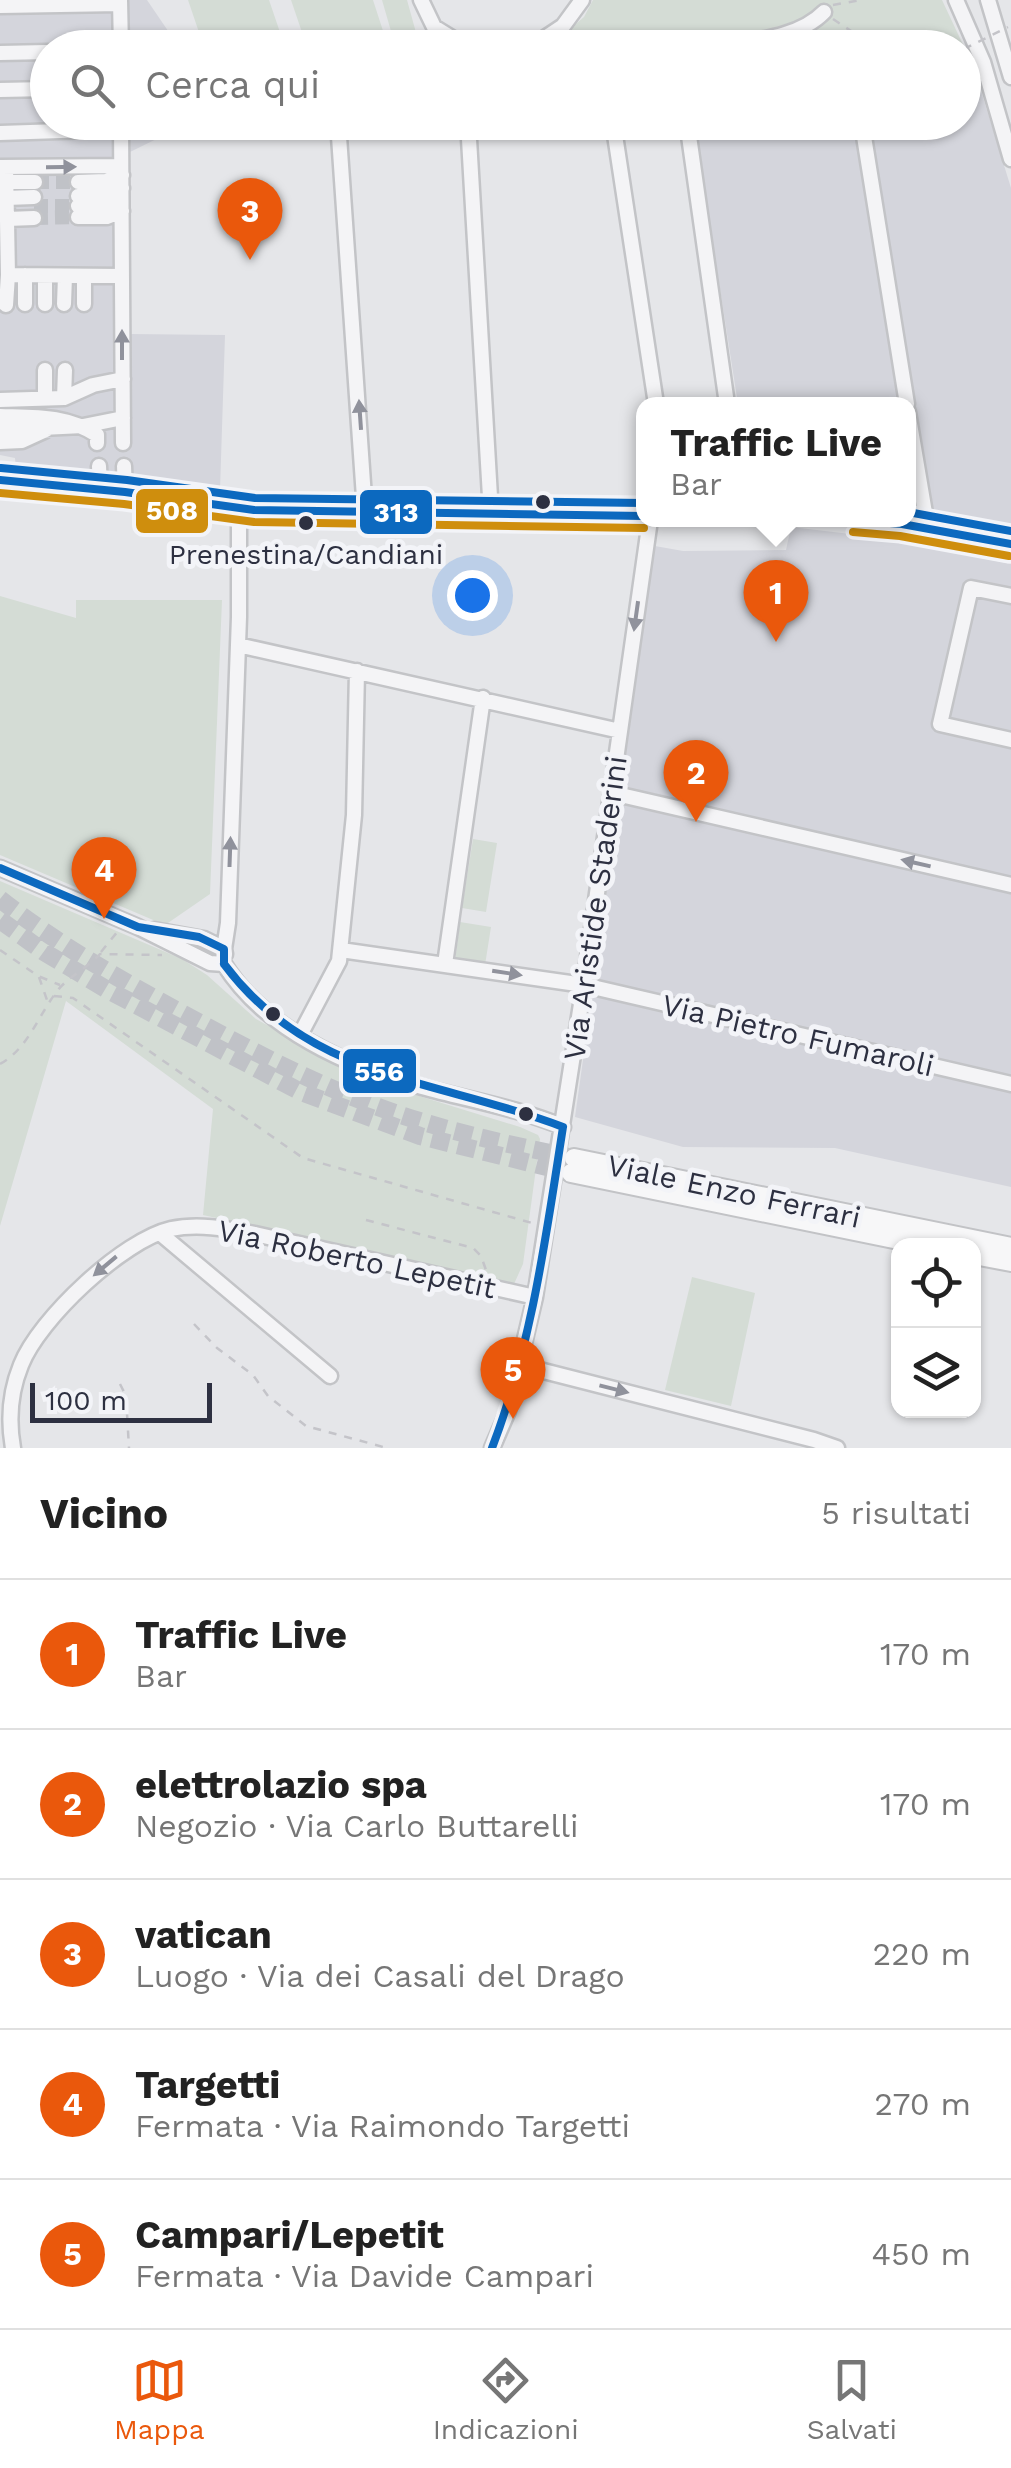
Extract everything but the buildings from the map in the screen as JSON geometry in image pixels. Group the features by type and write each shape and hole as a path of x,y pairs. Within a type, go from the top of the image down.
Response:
{"main road":[{"name":"Viale Enzo Ferrari","path":"893,1238 573,1165 963,1238"},
{"name":"Viale Enzo Ferrari","path":"981,1241 1011,1247"},
{"path":"981,1256 1011,1262"}],"street":[{"path":"420,0 434,30"},
{"path":"558,30 582,0"},
{"path":"956,0 969,30"},
{"path":"988,0 1011,76"},
{"path":"0,6 120,2 120,30"},
{"path":"796,30 810,24 825,9"},
{"path":"0,53 30,52"},
{"path":"981,57 1011,159"},
{"path":"0,90 30,89"},
{"path":"0,133 30,131"},
{"path":"121,140 124,443"},
{"path":"339,140 365,512"},
{"path":"469,140 491,514"},
{"path":"616,140 655,397"},
{"path":"690,140 727,397"},
{"path":"865,140 906,397"},
{"path":"106,182 122,188 100,205 78,200 106,182"},
{"path":"16,239 122,188"},
{"path":"16,239 34,201 16,239"},
{"path":"16,239 122,276"},
{"path":"16,239 49,304"},
{"path":"16,239 49,304"},
{"path":"16,239 49,304"},
{"path":"0,400 70,382 122,379"},
{"path":"0,416 57,418 97,435 97,443"},
{"path":"0,430 82,426 123,418"},
{"path":"0,442 22,442 50,427"},
{"path":"916,457 924,528"},
{"path":"98,466 100,490"},
{"path":"124,466 125,492"},
{"path":"0,480 125,492 239,509 636,518"},
{"path":"239,509 238,645 224,956 251,1000 300,1035 387,1076 563,1127"},
{"name":"Via Aristide Staderini","path":"492,1448 508,1411 535,1297 612,792 646,527"},
{"path":"915,527 1011,544"},
{"path":"1011,596 971,588 940,724 1011,740"},
{"path":"238,645 620,731"},
{"path":"300,1035 339,962 341,950 354,815 356,671"},
{"path":"445,964 483,698"},
{"path":"612,792 1011,886"},
{"path":"0,868 132,924 188,943 210,963 224,956"},
{"name":"Via Pietro Fumaroli","path":"341,950 584,985 1011,1084"},
{"name":"Via Roberto Lepetit","path":"13,1448 12,1393 22,1361 46,1328 107,1262 131,1246 171,1229 215,1227 535,1297"},
{"path":"161,1234 330,1376"},
{"path":"520,1366 837,1448"}],"path":[{"path":"825,9 861,0"},
{"path":"825,9 853,30"},
{"path":"981,40 1008,27"},
{"path":"0,1064 16,1055 61,986 85,970 132,924"},
{"path":"100,954 151,956 188,943"},
{"path":"0,950 38,976 61,986"},
{"path":"38,976 48,1004"},
{"path":"54,996 73,998 303,1158 546,1226"},
{"path":"366,1220 473,1248 482,1256 486,1270 477,1284"},
{"path":"194,1324 217,1348 253,1375 268,1396 306,1426 387,1448"},
{"path":"120,1384 126,1396 128,1448"}],"shaded area":[{"path":"0,0 147,0 167,30 30,30 30,140 154,140 130,152 129,334 225,335 220,490 16,469 15,458 0,455"},
{"path":"188,0 269,0 279,30 198,30"},
{"path":"291,0 373,0 383,30 301,30"},
{"path":"382,0 407,0 415,30 391,30"},
{"path":"593,0 942,0 956,30 568,30 584,17"},
{"path":"981,91 1011,188 1011,525 963,517 916,515 916,397 737,397 697,140 981,140"},
{"path":"791,527 884,538 1011,564 1011,1187 835,1148 683,1147 575,1117 655,546 683,551 786,550"},
{"path":"0,596 76,618 76,600 222,600 210,894 165,925 0,855"},
{"path":"473,839 497,843 486,912 462,908"},
{"path":"0,881 182,959 207,975 256,1019 367,1080 538,1135 523,1264 514,1284 203,1215 213,1109 66,1001 0,1226"},
{"path":"460,922 491,927 485,965 455,961"},
{"path":"692,1277 755,1293 731,1406 665,1390"}],"tunnel":[{"path":"35,182 78,182"},
{"path":"34,206 78,206"},
{"path":"34,218 78,217"},
{"path":"0,899 129,984 313,1080 412,1119 574,1158"},
{"path":"0,920 106,989 301,1092 420,1136 571,1173"}],"transit line":[{"path":"1,468 255,498 636,503"},
{"name":"313","path":"0,480 254,510 636,516"},
{"name":"508","path":"0,493 124,504 254,522 644,528"},
{"path":"916,513 1011,531"},
{"name":"313","path":"916,527 1011,544"},
{"name":"508","path":"853,532 900,536 1009,556"},
{"name":"556","path":"0,868 138,927 199,937 224,949 224,964"},
{"name":"556","path":"224,964 258,1003 296,1032 337,1054 563,1127"},
{"name":"556","path":"492,1448 528,1329 563,1127"}],"place":[{"name":"vatican","path":"250,260"},
{"name":"Prenestina/Candiani","path":"306,523"},
{"name":"Traffic Live","path":"776,642"},
{"name":"elettrolazio spa","path":"696,822"},
{"name":"Targetti","path":"104,919"},
{"name":"Campari/Lepetit","path":"513,1419"}]}
